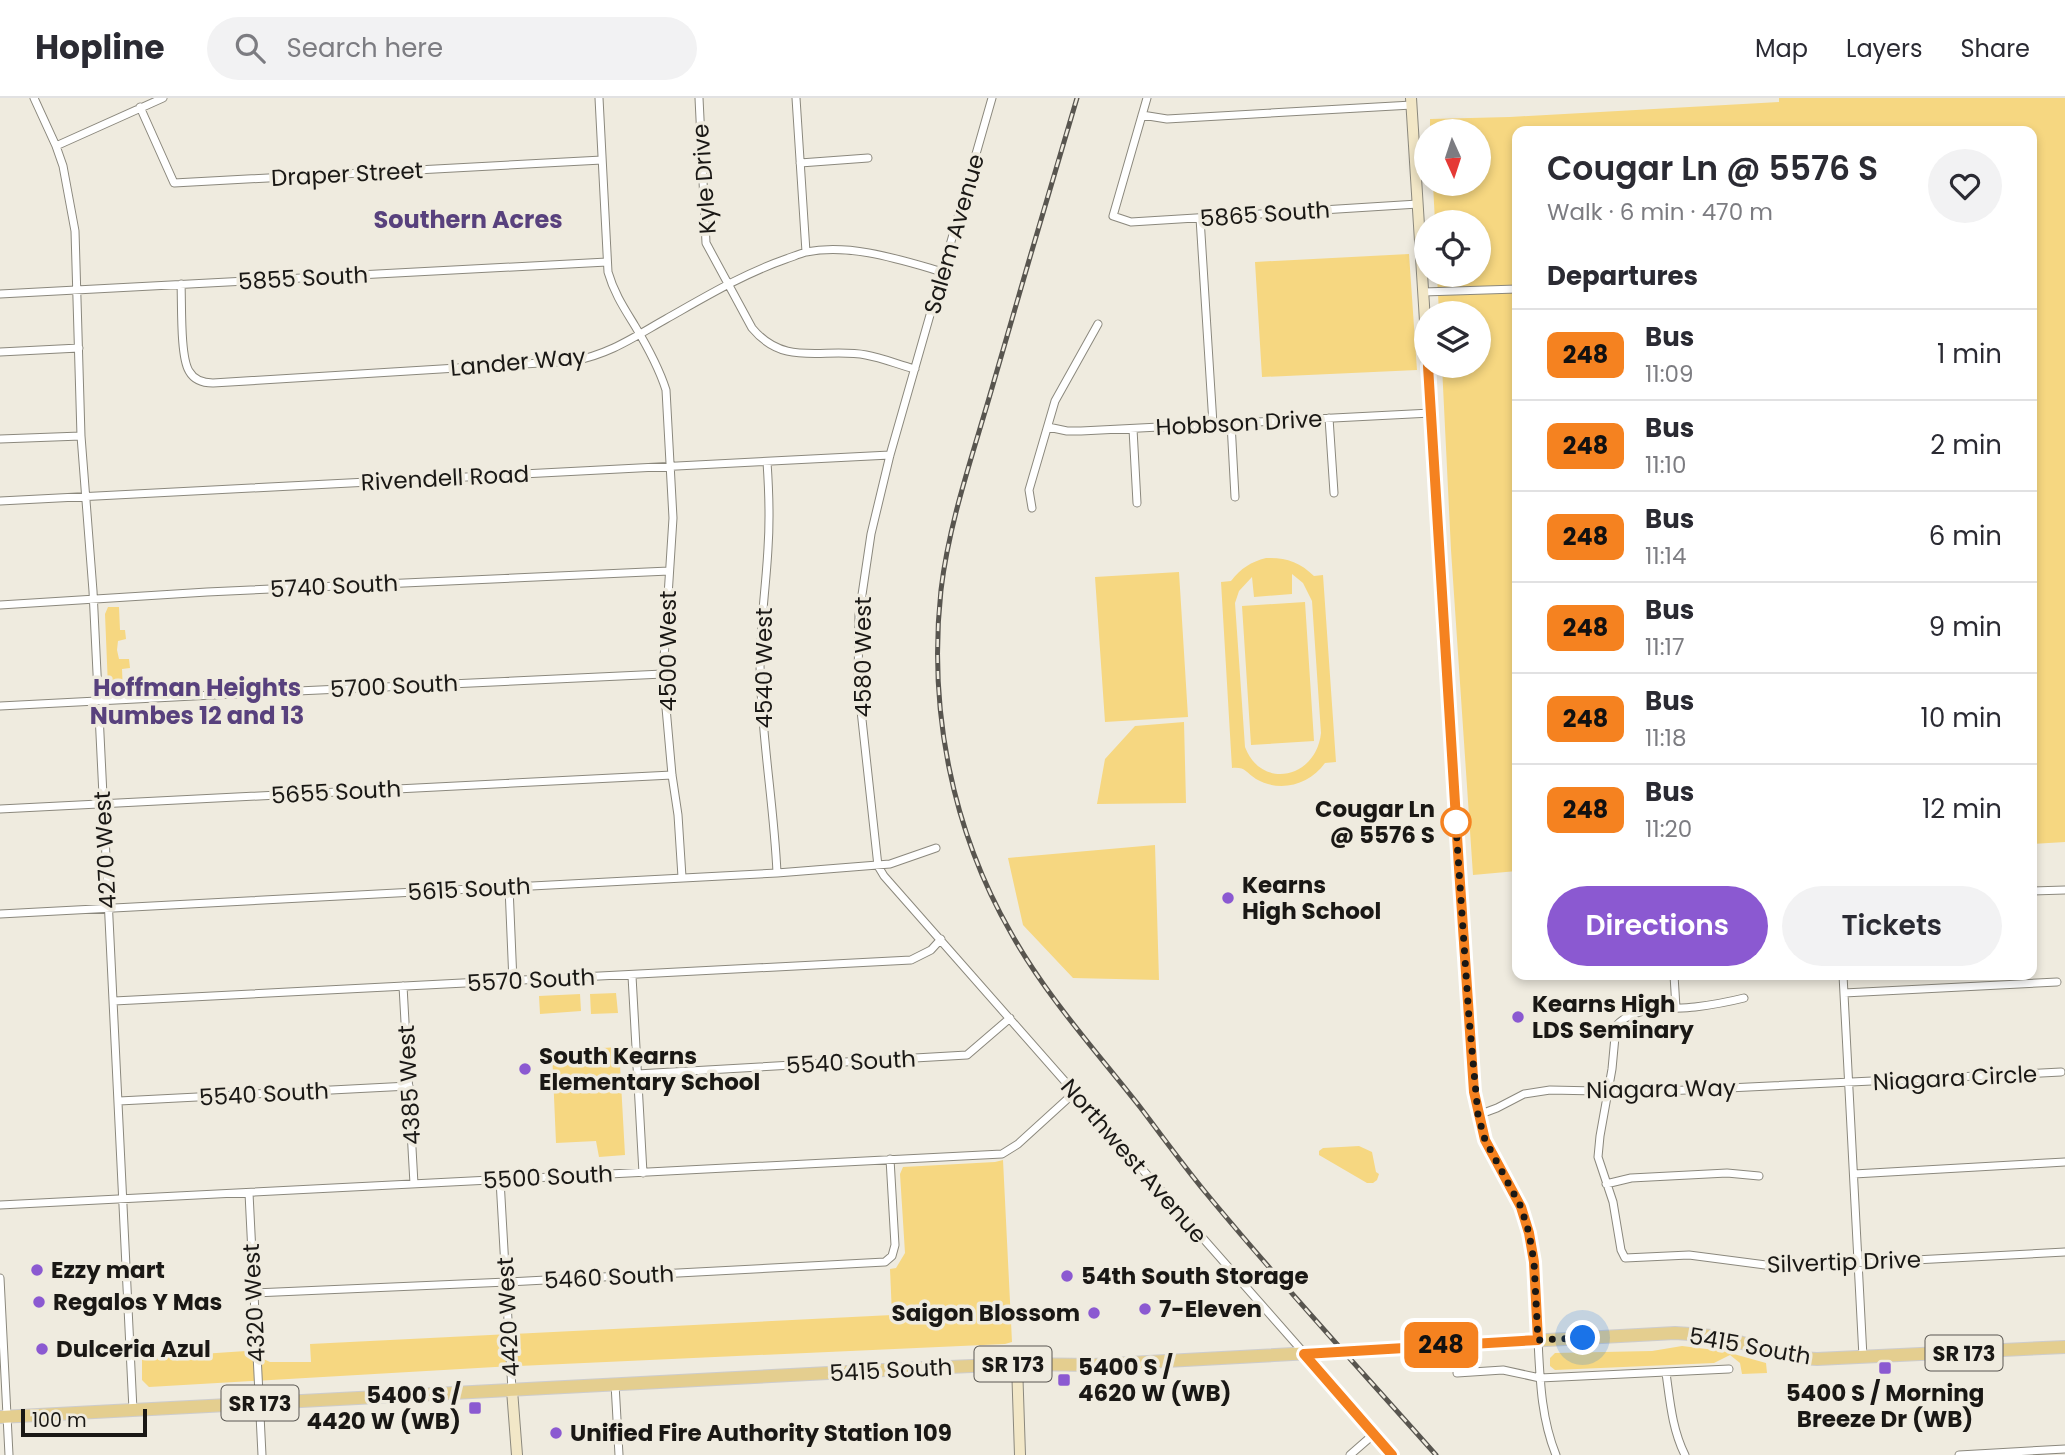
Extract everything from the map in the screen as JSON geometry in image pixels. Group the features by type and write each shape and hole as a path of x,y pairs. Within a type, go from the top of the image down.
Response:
{"main road":[{"path":"1411,101 1424,301"},
{"path":"1429,378 1469,1018 1478,1115 1485,1140 1521,1207 1529,1233 1534,1262 1538,1340"},
{"name":"5415 South","path":"4,1417 1017,1364 1093,1365 1538,1340 1696,1334 1803,1359 1863,1358"},
{"name":"SR 173","path":"1863,1358 2065,1347"},
{"name":"Northwest Avenue","path":"1304,1354 1392,1455"},
{"path":"1017,1364 1020,1455"},
{"name":"4420 West","path":"512,1390 517,1455"}],"street":[{"name":"4270 West","path":"34,98 63,166 75,231 81,436 93,600 134,1410"},
{"path":"56,146 163,98"},
{"name":"4500 West","path":"599,98 607,262 617,297 661,375 666,390 673,518 663,674 682,877"},
{"name":"Kyle Drive","path":"699,98 706,243 752,328 762,340 788,353 865,355 915,369"},
{"path":"796,98 806,252"},
{"name":"Salem Avenue","path":"915,369 992,98"},
{"path":"1147,98 1142,115 1167,119 1411,101"},
{"name":"Draper Street","path":"140,107 174,183 602,160"},
{"name":"5865 South","path":"1142,115 1113,216 1131,222 1418,204"},
{"path":"800,163 868,158"},
{"path":"1199,218 1213,424"},
{"name":"Lander Way","path":"181,284 185,360 193,376 213,383 595,357 730,283 767,265 806,252 868,253 943,272"},
{"name":"5855 South","path":"0,294 607,262"},
{"path":"1423,292 1512,289"},
{"path":"1031,508 1029,490 1059,391 1098,324"},
{"path":"0,352 79,348"},
{"name":"4580 West","path":"878,866 858,683 859,615 871,534 915,369"},
{"name":"Hobbson Drive","path":"1048,427 1067,431 1133,429 1431,414"},
{"path":"1329,418 1334,493"},
{"path":"1231,424 1236,498"},
{"path":"1133,429 1137,503"},
{"path":"0,439 81,436"},
{"name":"Rivendell Road","path":"0,501 890,455"},
{"name":"4540 West","path":"767,462 769,516 760,636 761,690 774,811 777,873"},
{"name":"5740 South","path":"0,605 207,592 669,571"},
{"name":"5700 South","path":"0,706 663,674"},
{"name":"5655 South","path":"0,809 672,775"},
{"name":"5615 South","path":"0,914 878,866 936,848"},
{"name":"Northwest Avenue","path":"878,866 1304,1354"},
{"path":"509,887 513,982"},
{"path":"2037,891 2065,890"},
{"name":"5570 South","path":"114,1002 911,960 931,950 942,939"},
{"path":"632,976 643,1173"},
{"path":"1674,980 1676,1008"},
{"path":"1843,980 1863,1358"},
{"path":"1844,993 2057,982"},
{"name":"4385 West","path":"403,986 414,1184"},
{"path":"1744,999 1642,1013 1628,1017 1616,1026 1599,1148 1600,1167 1606,1184 1631,1178 1714,1173 1759,1176"},
{"name":"5540 South","path":"637,1074 967,1055 1010,1018"},
{"name":"Niagara Circle","path":"1849,1082 2062,1072"},
{"name":"Niagara Way","path":"1478,1115 1535,1091 1638,1093 1849,1082"},
{"name":"5540 South","path":"119,1101 409,1086"},
{"name":"5500 South","path":"0,1205 1002,1154 1074,1093"},
{"name":"5460 South","path":"254,1293 881,1262 889,1260 894,1251 890,1160"},
{"path":"1854,1174 2065,1162"},
{"name":"4420 West","path":"500,1180 512,1390"},
{"name":"Silvertip Drive","path":"1606,1184 1613,1202 1621,1250 1625,1258 1689,1255 1781,1266 2065,1252"},
{"name":"4320 West","path":"249,1193 262,1455"},
{"path":"0,1278 4,1417 9,1455"},
{"path":"1538,1340 1543,1411 1556,1455"},
{"path":"1457,1373 1503,1370 1540,1378 1729,1369"},
{"path":"1666,1373 1672,1419 1685,1455"},
{"path":"615,1384 619,1455"},
{"path":"1350,1455 1374,1434"},
{"path":"1959,1455 2065,1450"}],"shaded area":[{"path":"1779,98 2065,98 2065,842 2037,844 2037,126 1512,126 1512,871 1473,875 1451,550 1443,378 1491,378 1491,301 1438,301 1438,287 1491,287 1491,210 1434,210 1434,196 1491,196 1491,119 1430,119 1779,102"},
{"path":"1409,254 1414,370 1262,377 1255,262"},
{"path":"1266,558 1286,560 1298,564 1314,576 1323,575 1336,762 1325,763 1311,777 1284,786 1265,783 1243,769 1232,768 1221,582 1231,581 1243,569","holes":["1292,574 1303,583 1312,601 1321,733 1317,749 1309,761 1299,769 1275,774 1253,761 1245,747 1235,603 1239,591 1252,577 1254,597 1292,594"]},
{"path":"1179,572 1188,717 1105,722 1095,577"},
{"path":"1305,602 1314,741 1251,745 1242,606"},
{"path":"108,607 119,607 120,630 125,630 126,639 118,641 117,650 119,659 129,659 130,668 122,669 123,692 113,692 108,687 105,614"},
{"path":"1184,722 1186,803 1097,804 1105,759 1135,726"},
{"path":"1155,845 1159,980 1073,978 1023,925 1008,858"},
{"path":"616,993 618,1013 591,1014 590,994"},
{"path":"580,994 581,1011 540,1014 539,996"},
{"path":"619,1047 625,1155 599,1157 596,1141 556,1143 552,1051"},
{"path":"1359,1146 1372,1152 1376,1172 1379,1174 1373,1183 1367,1183 1319,1155 1323,1148"},
{"path":"1003,1160 1012,1342 1005,1344 495,1367 149,1387 142,1380 142,1358 246,1351 270,1362 311,1362 310,1344 892,1315 890,1269 896,1268 905,1253 900,1174 903,1167"},
{"path":"1682,1346 1723,1351 1766,1363 1767,1373 1742,1374 1740,1363 1730,1355 1714,1363 1555,1370 1550,1366 1550,1358 1555,1353 1652,1351"}],"railway":[{"path":"1077,98 962,488 945,565 938,635 938,679 942,724 959,811 991,894 1011,933 1056,1001 1234,1227 1436,1455"}],"bus line":[{"name":"248","path":"1392,1455 1304,1354 1538,1340 1534,1262 1529,1233 1521,1207 1485,1140 1474,1092 1429,378"}],"place":[{"name":"Cougar Ln @ 5576 S","path":"1456,822"},
{"name":"Kearns High School","path":"1228,898"},
{"name":"Kearns High LDS Seminary","path":"1518,1017"},
{"name":"South Kearns Elementary School","path":"525,1069"},
{"name":"Ezzy mart","path":"37,1270"},
{"name":"54th South Storage","path":"1067,1276"},
{"name":"Regalos Y Mas","path":"39,1302"},
{"name":"7-Eleven","path":"1145,1309"},
{"name":"Saigon Blossom","path":"1094,1313"},
{"name":"Dulceria Azul","path":"42,1349"},
{"name":"5400 S / Morning Breeze Dr (WB)","path":"1885,1368"},
{"name":"5400 S / 4620 W (WB)","path":"1064,1380"},
{"name":"5400 S / 4420 W (WB)","path":"475,1408"},
{"name":"Unified Fire Authority Station 109","path":"556,1433"}],"district":[{"name":"Southern Acres","path":"468,219"},
{"name":"Hoffman Heights Numbes 12 and 13","path":"197,701"}],"route":[{"path":"1456,822 1455,811 1474,1092 1478,1115 1485,1140 1521,1207 1529,1233 1534,1262 1538,1340 1583,1338"}]}
